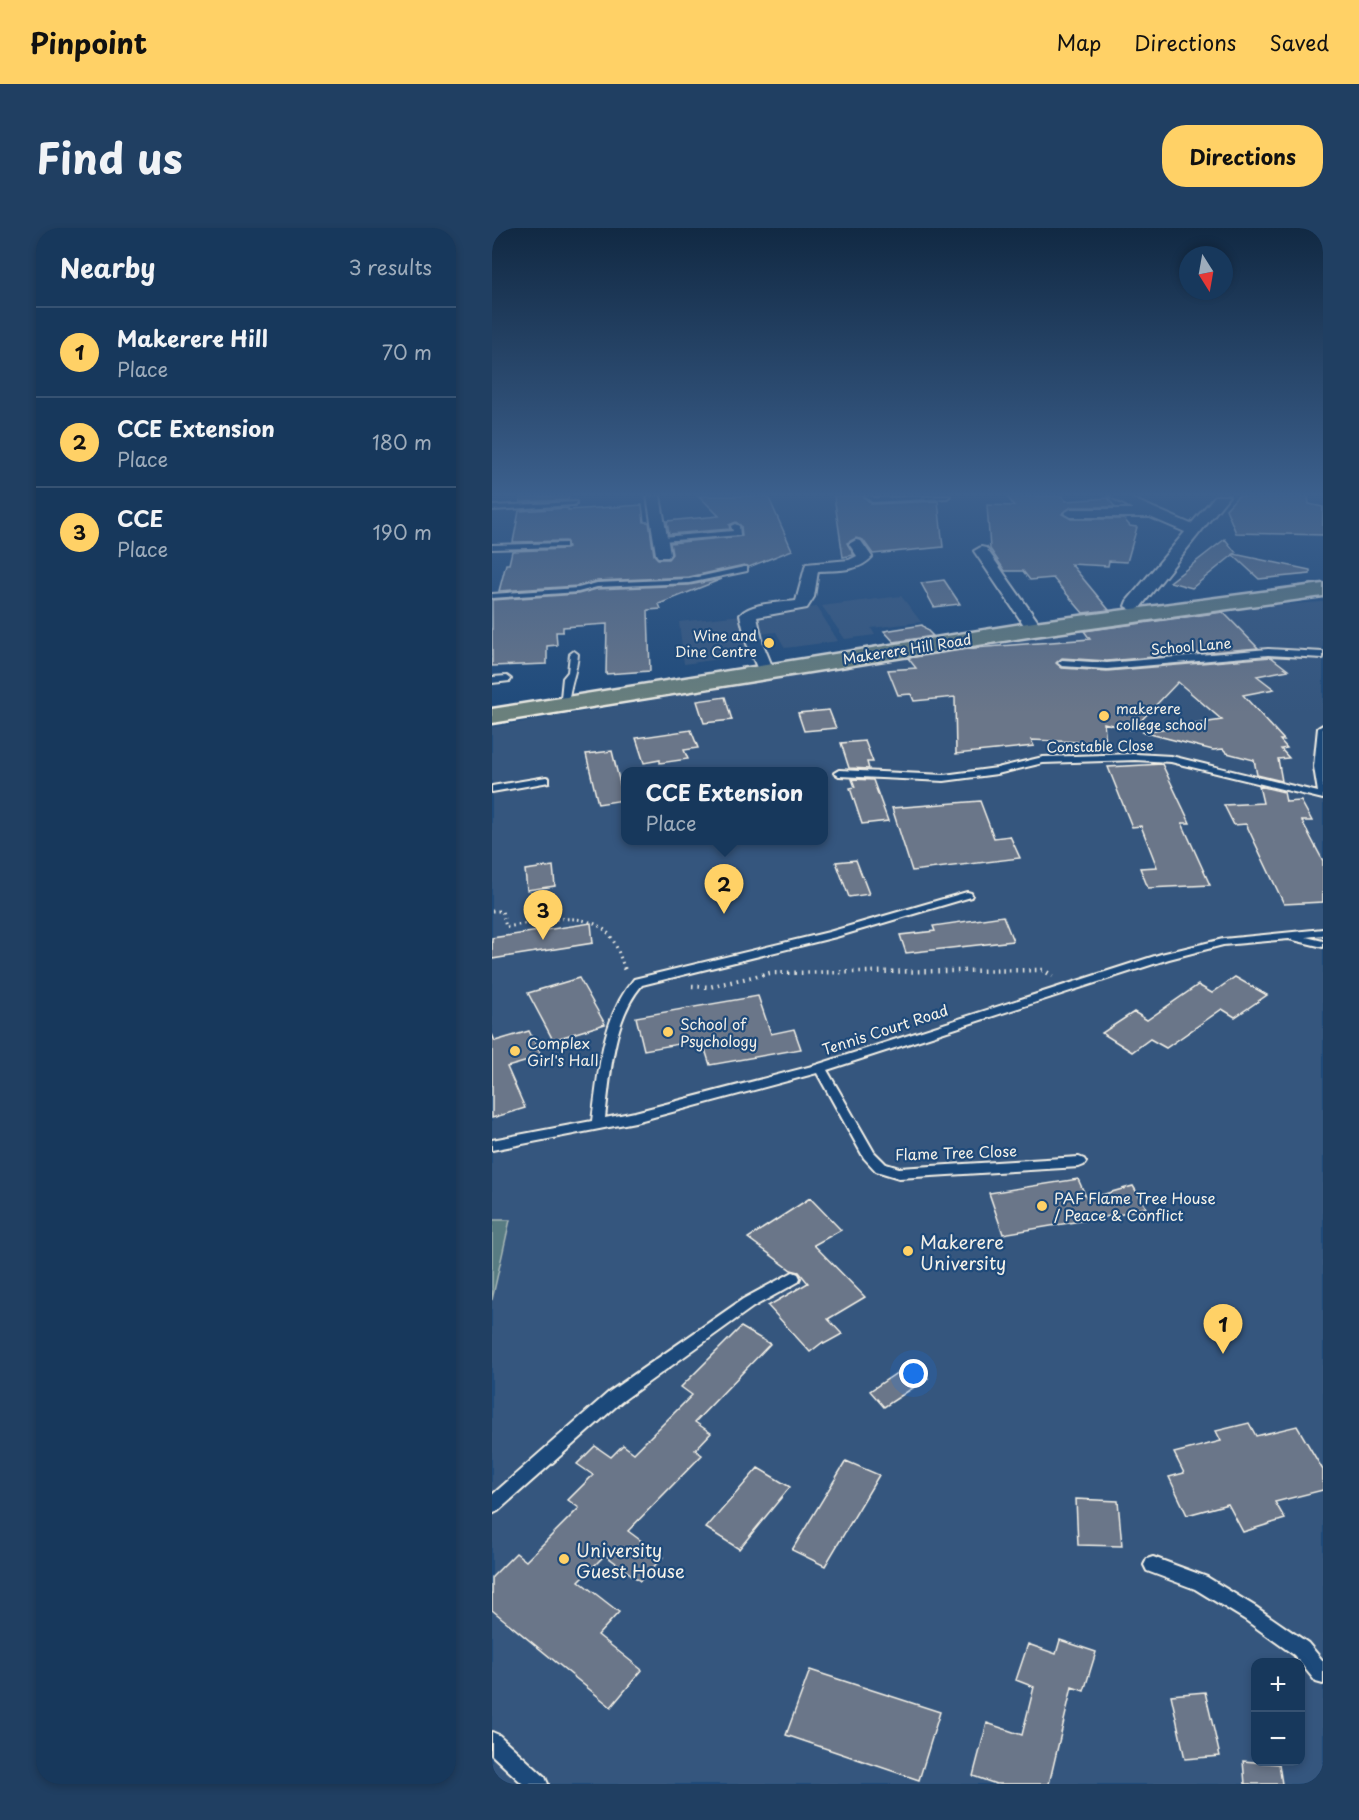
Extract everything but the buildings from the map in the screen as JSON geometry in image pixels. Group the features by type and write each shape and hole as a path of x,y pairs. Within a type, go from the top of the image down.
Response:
{"main road":[{"name":"Makerere Hill Road","path":"492,710 1133,606 1323,584"},
{"name":"Makerere Hill Road","path":"492,716 1034,628 1323,590"}],"street":[{"path":"764,666 755,644 748,615 757,611 801,605 806,597 811,569"},
{"path":"991,569 1030,622"},
{"path":"1133,606 1162,569"}],"lane":[{"path":"492,596 578,590 597,585 689,581 744,569"},
{"name":"School Lane","path":"1062,663 1107,666 1268,652 1323,654"},
{"path":"566,698 567,678 572,673 574,654"},
{"path":"492,680 507,679"},
{"path":"1323,728 1319,767 1323,795"},
{"name":"Constable Close","path":"839,773 944,778 997,771 1043,760 1134,757 1171,759 1323,795"},
{"path":"492,789 546,780"},
{"path":"598,1124 615,1023 628,990 638,982 832,935 967,895"},
{"name":"Tennis Court Road","path":"492,1145 635,1117 820,1068 1165,956 1223,942 1323,932"},
{"name":"Tennis Court Road","path":"1284,936 1323,944"},
{"name":"Flame Tree Close","path":"820,1068 869,1155 876,1164 887,1171 931,1172 1079,1162"},
{"path":"492,1506 615,1397 748,1303 793,1278"},
{"path":"1153,1565 1201,1583 1250,1613 1300,1649 1323,1674"},
{"path":"492,1742 538,1784"}],"path":[{"path":"492,911 502,911"}],"shaded area":[{"path":"901,596 921,622 871,628 875,635 845,639 822,606"},
{"name":"Makerere University","path":"1323,602 1323,1784 492,1784 492,727 1125,621 1235,608"},
{"path":"817,607 838,641 785,648 776,632 760,634 751,615"},
{"path":"742,615 754,654 684,664 679,622"}],"green space":[{"path":"492,1220 510,1220 492,1300"}],"place":[{"name":"Wine and Dine Centre","path":"769,643"},
{"name":"makerere college school","path":"1104,716"},
{"name":"CCE Extension","path":"724,914"},
{"name":"CCE","path":"543,940"},
{"name":"School of Psychology","path":"668,1032"},
{"name":"Complex Girl's Hall","path":"515,1051"},
{"name":"PAF Flame Tree House / Peace & Conflict","path":"1042,1206"},
{"name":"Makerere University","path":"908,1251"},
{"name":"Makerere Hill","path":"1223,1354"},
{"name":"University Guest House","path":"564,1559"}]}
